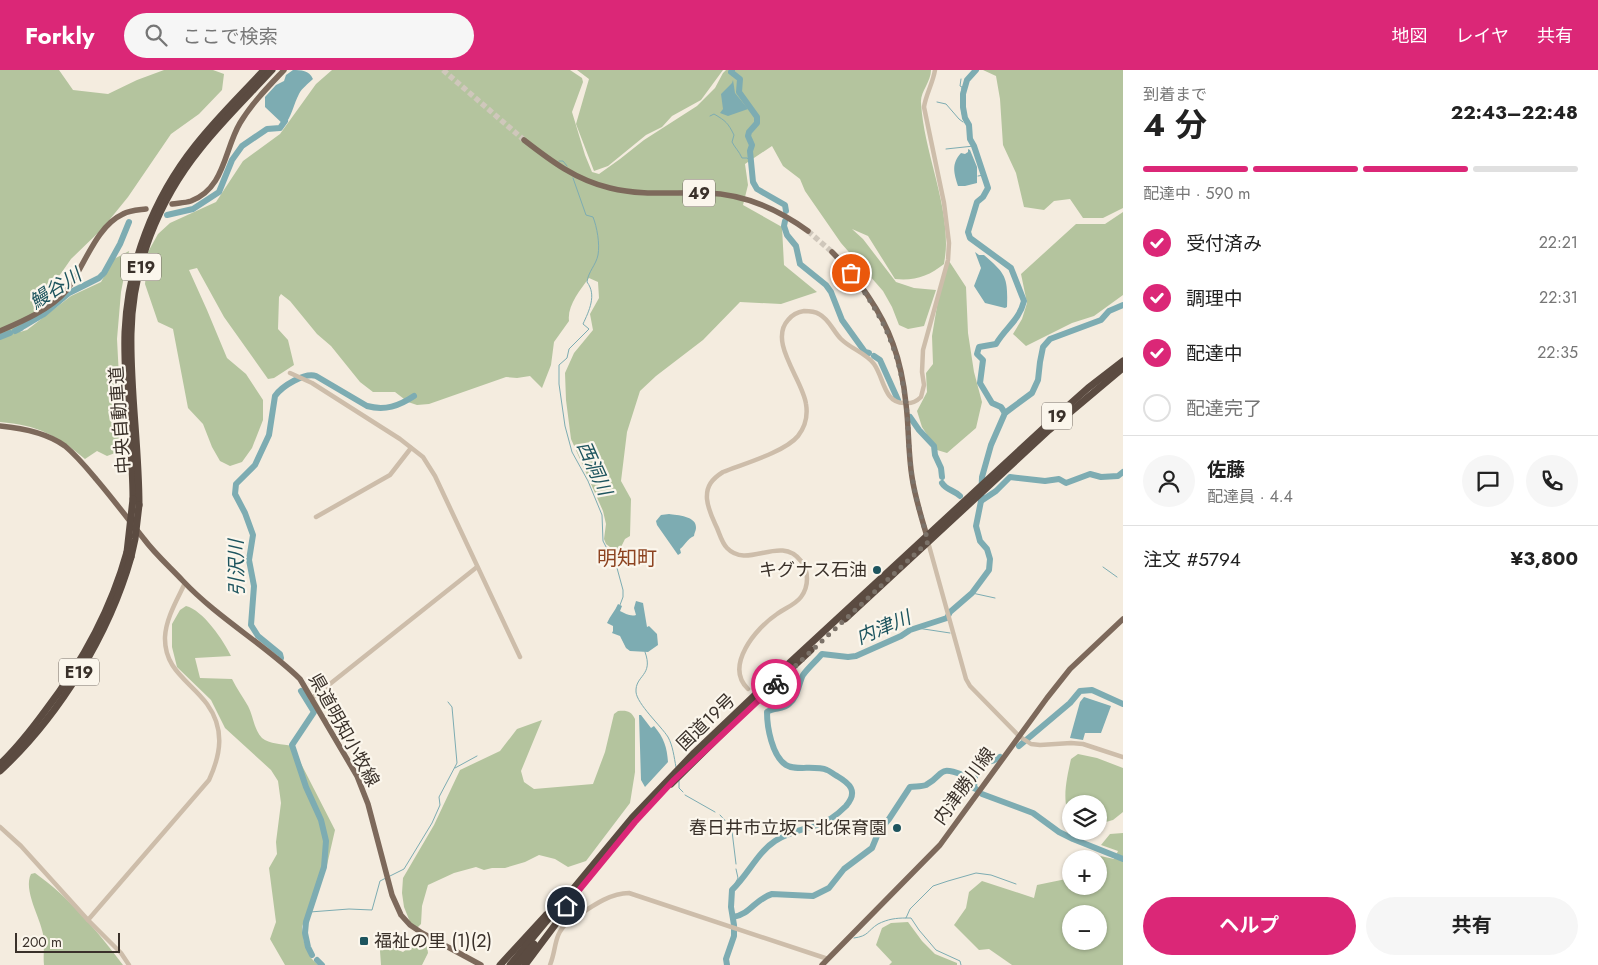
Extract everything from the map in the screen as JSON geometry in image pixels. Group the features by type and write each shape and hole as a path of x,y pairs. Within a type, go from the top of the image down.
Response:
{"highway":[{"name":"中央自動車道","path":"0,771 41,727 82,667 108,621 119,595 129,554 133,498 125,332 128,298 137,256 165,189 183,162 206,132 264,70"},
{"name":"中央自動車道","path":"0,764 37,723 76,666 103,618 135,539 139,505 139,470 132,385 131,332 134,298 143,258 158,215 177,180 211,136 272,70"},
{"name":"国道19号","path":"510,965 673,781 1073,401 1123,361"},
{"name":"国道19号","path":"994,477 1123,368"},
{"name":"国道19号","path":"517,965 563,905"},
{"path":"500,965 546,915 563,905"},
{"path":"525,965 558,922 563,905"}],"main road":[{"path":"172,204 190,201 205,193 215,182 220,174 239,124 252,104 284,70"},
{"name":"49","path":"524,140 555,164 584,180 610,188 642,193 706,193 738,197 760,203 781,213 808,232"},
{"path":"0,331 20,323 49,305 65,291 103,230 112,221 124,213 146,209"},
{"path":"832,252 861,286 885,324 893,343 900,365 906,404 912,479 928,540"},
{"name":"県道明知小牧線","path":"0,426 19,428 36,433 63,445 80,459 145,541 185,583 236,628 300,679 357,776 368,804 392,895 401,915 410,925 422,933 481,965"},
{"name":"内津勝川線","path":"822,965 940,846 1023,739 1070,669 1123,619"}],"street":[{"path":"748,689 740,680 738,672 742,658 760,628 801,598 806,584 806,571 800,560 786,551 778,550 741,556 727,549 710,511 707,493 708,486 716,476 723,472 780,449 790,443 801,431 805,423 806,403 782,342 782,329 785,322 800,312 819,314 831,324 841,339 872,361 889,396 893,400 906,404 918,400 924,392 922,372 923,350 948,260 949,250 944,203 924,107 935,70"},
{"path":"290,372 312,383 400,439 423,458 435,476 520,657"},
{"path":"316,517 390,475 411,448"},
{"path":"928,540 966,679 970,686 1023,739 1040,745 1083,744 1123,757"},
{"path":"311,698 477,567"},
{"path":"88,920 208,780 216,764 220,749 219,732 215,718 206,703 177,673 170,661 167,650 165,638 171,612 185,583"},
{"path":"0,827 21,846 88,920 121,953 129,965"},
{"path":"550,965 556,938 562,927 616,894 630,893 828,959"}],"green space":[{"path":"0,70 59,70 73,90 108,94 164,70 213,70 224,74 222,90 199,114 171,134 128,197 102,229 71,259 20,332 27,330 71,296 101,282 114,259 129,251 121,292 117,339 122,434 115,453 107,456 97,451 85,459 46,433 13,423 0,422"},
{"path":"332,70 570,70 582,78 583,82 572,112 592,172 599,174 644,140 697,106 715,88 726,70 931,70 921,103 926,139 943,208 946,247 944,264 933,272 921,277 895,279 868,236 852,229 863,239 896,282 914,288 936,290 924,326 908,329 899,325 883,291 841,243 805,191 800,179 783,166 772,146 745,164 748,185 743,205 782,227 784,265 817,292 781,304 740,302 703,340 656,376 640,391 627,432 621,481 631,499 630,536 625,539 618,553 606,544 604,539 606,524 603,511 571,439 566,400 565,373 574,353 593,330 590,314 599,298 598,282 589,278 572,304 569,321 554,342 551,365 542,388 530,376 506,377 429,404 417,405 408,402 395,392 373,392 360,382 331,346 317,334 290,301 281,294 279,297 278,329 288,340 294,365 274,378 268,379 224,317 197,268 189,270 227,358 246,374 263,400 263,420 252,448 242,462 230,466 220,461 203,424 188,408 173,329 158,322 145,284 148,252 158,234 170,223 216,202 243,161 280,134 316,84"},
{"path":"577,70 723,70 701,100 672,116 662,127 646,135 608,166 594,171 576,124 589,79"},
{"path":"983,70 1123,70 1123,208 1103,218 1083,218 1070,199 1054,201 1044,210 1024,207 1016,173 1003,145 1000,99 996,76"},
{"path":"1123,212 1123,295 1094,316 1072,323 1026,346 1013,334 1022,319 1027,303 1021,274 1076,224 1105,224"},
{"path":"949,261 966,287 968,333 974,372 982,402 976,428 947,453 937,450 922,427 917,411 927,392 926,373 933,364 932,336 938,300"},
{"path":"186,606 199,613 206,620 231,656 195,658 200,678 232,679 248,706 257,731 262,738 272,743 292,746 335,830 327,865 311,900 302,927 304,942 311,958 318,965 285,965 270,939 276,922 269,868 277,854 276,842 281,803 278,781 271,770 225,728 211,700 177,667 172,647 172,624 180,610"},
{"path":"618,711 628,712 635,719 635,772 630,803 586,861 568,867 555,859 539,855 525,862 505,868 484,870 476,867 454,873 428,885 422,906 421,924 417,928 412,927 404,907 402,893 403,878 434,825 460,770 500,751 517,729 542,720 521,771 524,782 534,789 593,784 605,752 614,714"},
{"path":"1078,754 1097,758 1123,768 1123,812 1113,820 1107,822 1107,795 1065,795 1071,759"},
{"path":"1123,833 1123,965 1012,965 989,949 979,950 954,925 966,908 969,892 982,881 1034,898 1037,885 1062,880 1062,895 1107,895 1107,857 1114,859 1118,851 1101,845 1110,834"},
{"path":"35,873 48,882 82,916 123,965 44,965 43,934 29,888 31,874"},
{"path":"908,922 922,941 935,954 957,963 957,965 889,965 892,962 876,945 882,928 891,923"},
{"path":"386,943 392,943 398,950 403,952 409,947 422,944 427,946 428,953 422,965 381,965 380,951"}],"water":[{"path":"293,70 307,72 313,79 300,92 289,119 284,125 265,107 265,97 276,85 284,81 286,75"},
{"path":"733,80 735,93 748,109 728,116 720,113 723,109 721,94"},
{"path":"968,149 977,167 977,183 958,186 955,173 956,161 961,153 965,154 968,152"},
{"path":"975,252 979,255 984,255 997,267 1004,277 1007,289 1007,307 985,303 974,286 981,268"},
{"path":"669,514 686,517 695,524 694,536 680,549 681,553 678,555 656,521 661,515"},
{"path":"636,601 643,603 647,627 649,626 657,634 658,645 648,652 630,651 626,648 620,636 612,633 613,626 607,623 618,604 622,606 620,611 636,615 634,608"},
{"path":"1084,697 1111,706 1101,733 1085,733 1083,740 1070,738 1080,702"},
{"path":"639,715 651,728 654,726 663,739 668,762 645,787 641,780"}],"waterway":[{"path":"732,70 731,72 740,79 739,92 757,117 757,123 748,136 752,145 750,151 753,182 757,189 785,205 786,211"},
{"path":"976,70 967,80 963,94 963,107 965,118 969,125 970,139 988,188 983,197 977,202 968,232 970,238 1011,268 1024,301 1016,319 996,344 979,347 977,354 983,360 980,383 992,403 1001,407 1005,413"},
{"path":"961,79 961,105 965,123"},
{"path":"937,102 946,104 963,122"},
{"path":"710,116 714,114 726,123 734,135 732,142 742,158 747,158 751,161"},
{"name":"鰻谷川","path":"167,215 193,209 219,192 232,160 242,146 267,129 280,128 285,121"},
{"path":"946,149 974,146"},
{"name":"西洞川","path":"559,161 563,161 567,166"},
{"path":"978,176 984,175"},
{"name":"西洞川","path":"573,178 586,215 593,217 598,236 599,251 587,282 592,298 583,324 589,329 569,349 567,358 559,365 559,384 565,426 572,452 588,481 602,515 603,541 617,568 623,590 620,605"},
{"path":"785,221 784,226 787,235 796,246 800,264 826,285 831,292 842,320 865,352 869,353"},
{"name":"鰻谷川","path":"24,326 44,314 69,293 99,278 104,273 120,244 129,222"},
{"name":"内津川","path":"727,965 726,959 734,936 731,907 732,890 758,858 775,841 785,835 829,820 846,806 852,796 849,785 828,770 790,767 781,761 771,741 767,712 787,706 792,701 803,675 822,654 856,656 901,636 910,630 947,618 950,612 972,593 989,570 990,559 987,549 980,541 976,526 981,501 982,477 991,445 1005,413 1032,393 1038,380 1043,347 1050,339 1101,320 1109,311 1123,305"},
{"name":"鰻谷川","path":"15,331 21,328"},
{"name":"鰻谷川","path":"0,337 10,333"},
{"path":"874,356 880,360 898,400"},
{"name":"引沢川","path":"281,658 280,654 258,636 251,625 254,586 249,560 253,535 245,513 235,494 236,484 255,465 269,435 275,396 294,381 311,375 316,376 367,406 392,407 414,396"},
{"path":"910,417 934,446 942,477"},
{"path":"981,501 996,491 1010,477 1045,481 1059,479 1066,483 1090,474 1101,477 1118,476 1123,472"},
{"path":"942,483 960,496"},
{"path":"1103,567 1117,577"},
{"path":"972,593 995,598"},
{"path":"917,628 950,633"},
{"name":"西洞川","path":"645,652 647,666 646,671 636,686 637,697 668,737 676,767"},
{"path":"1019,746 1070,703 1080,691 1092,690 1123,704"},
{"name":"引沢川","path":"301,691 314,712 292,745 306,787 321,820 326,841 324,867 306,922 305,933 312,955"},
{"path":"390,876 404,869 432,823 440,805 439,797 457,763 452,707 448,702"},
{"path":"455,768 477,756"},
{"path":"733,917 744,913 761,899 772,894 813,896 829,888 844,869 872,848 879,831 910,787 926,785 944,771 963,775 980,765 1000,757"},
{"path":"971,772 975,776 974,788 976,789"},
{"name":"西洞川","path":"679,781 679,788 683,792"},
{"path":"982,794 1033,813 1059,832 1123,859"},
{"name":"西洞川","path":"685,795 715,812"},
{"name":"西洞川","path":"720,815 730,826"},
{"name":"西洞川","path":"732,831 736,864"},
{"name":"西洞川","path":"732,890 738,878 736,869"},
{"path":"854,938 865,935 882,922 906,918 910,909 933,886 976,873 991,875 1016,884"},
{"path":"310,912 349,909 372,910 380,881 386,878"},
{"path":"906,918 911,918 936,950 960,961 961,965"},
{"name":"引沢川","path":"317,960 322,965"}],"tunnel":[{"path":"443,70 524,140"},
{"path":"808,231 832,252"}],"way so far":[{"path":"776,684 928,542 912,479 906,404 900,365 885,324 851,273"}],"place":[{"name":"キグナス石油","path":"877,570"},
{"name":"春日井市立坂下北保育園","path":"897,828"},
{"name":"福祉の里 (1)(2)","path":"364,941"}],"district":[{"name":"明知町","path":"627,558"}],"route":[{"path":"566,906 635,822 673,781 776,684"}]}
